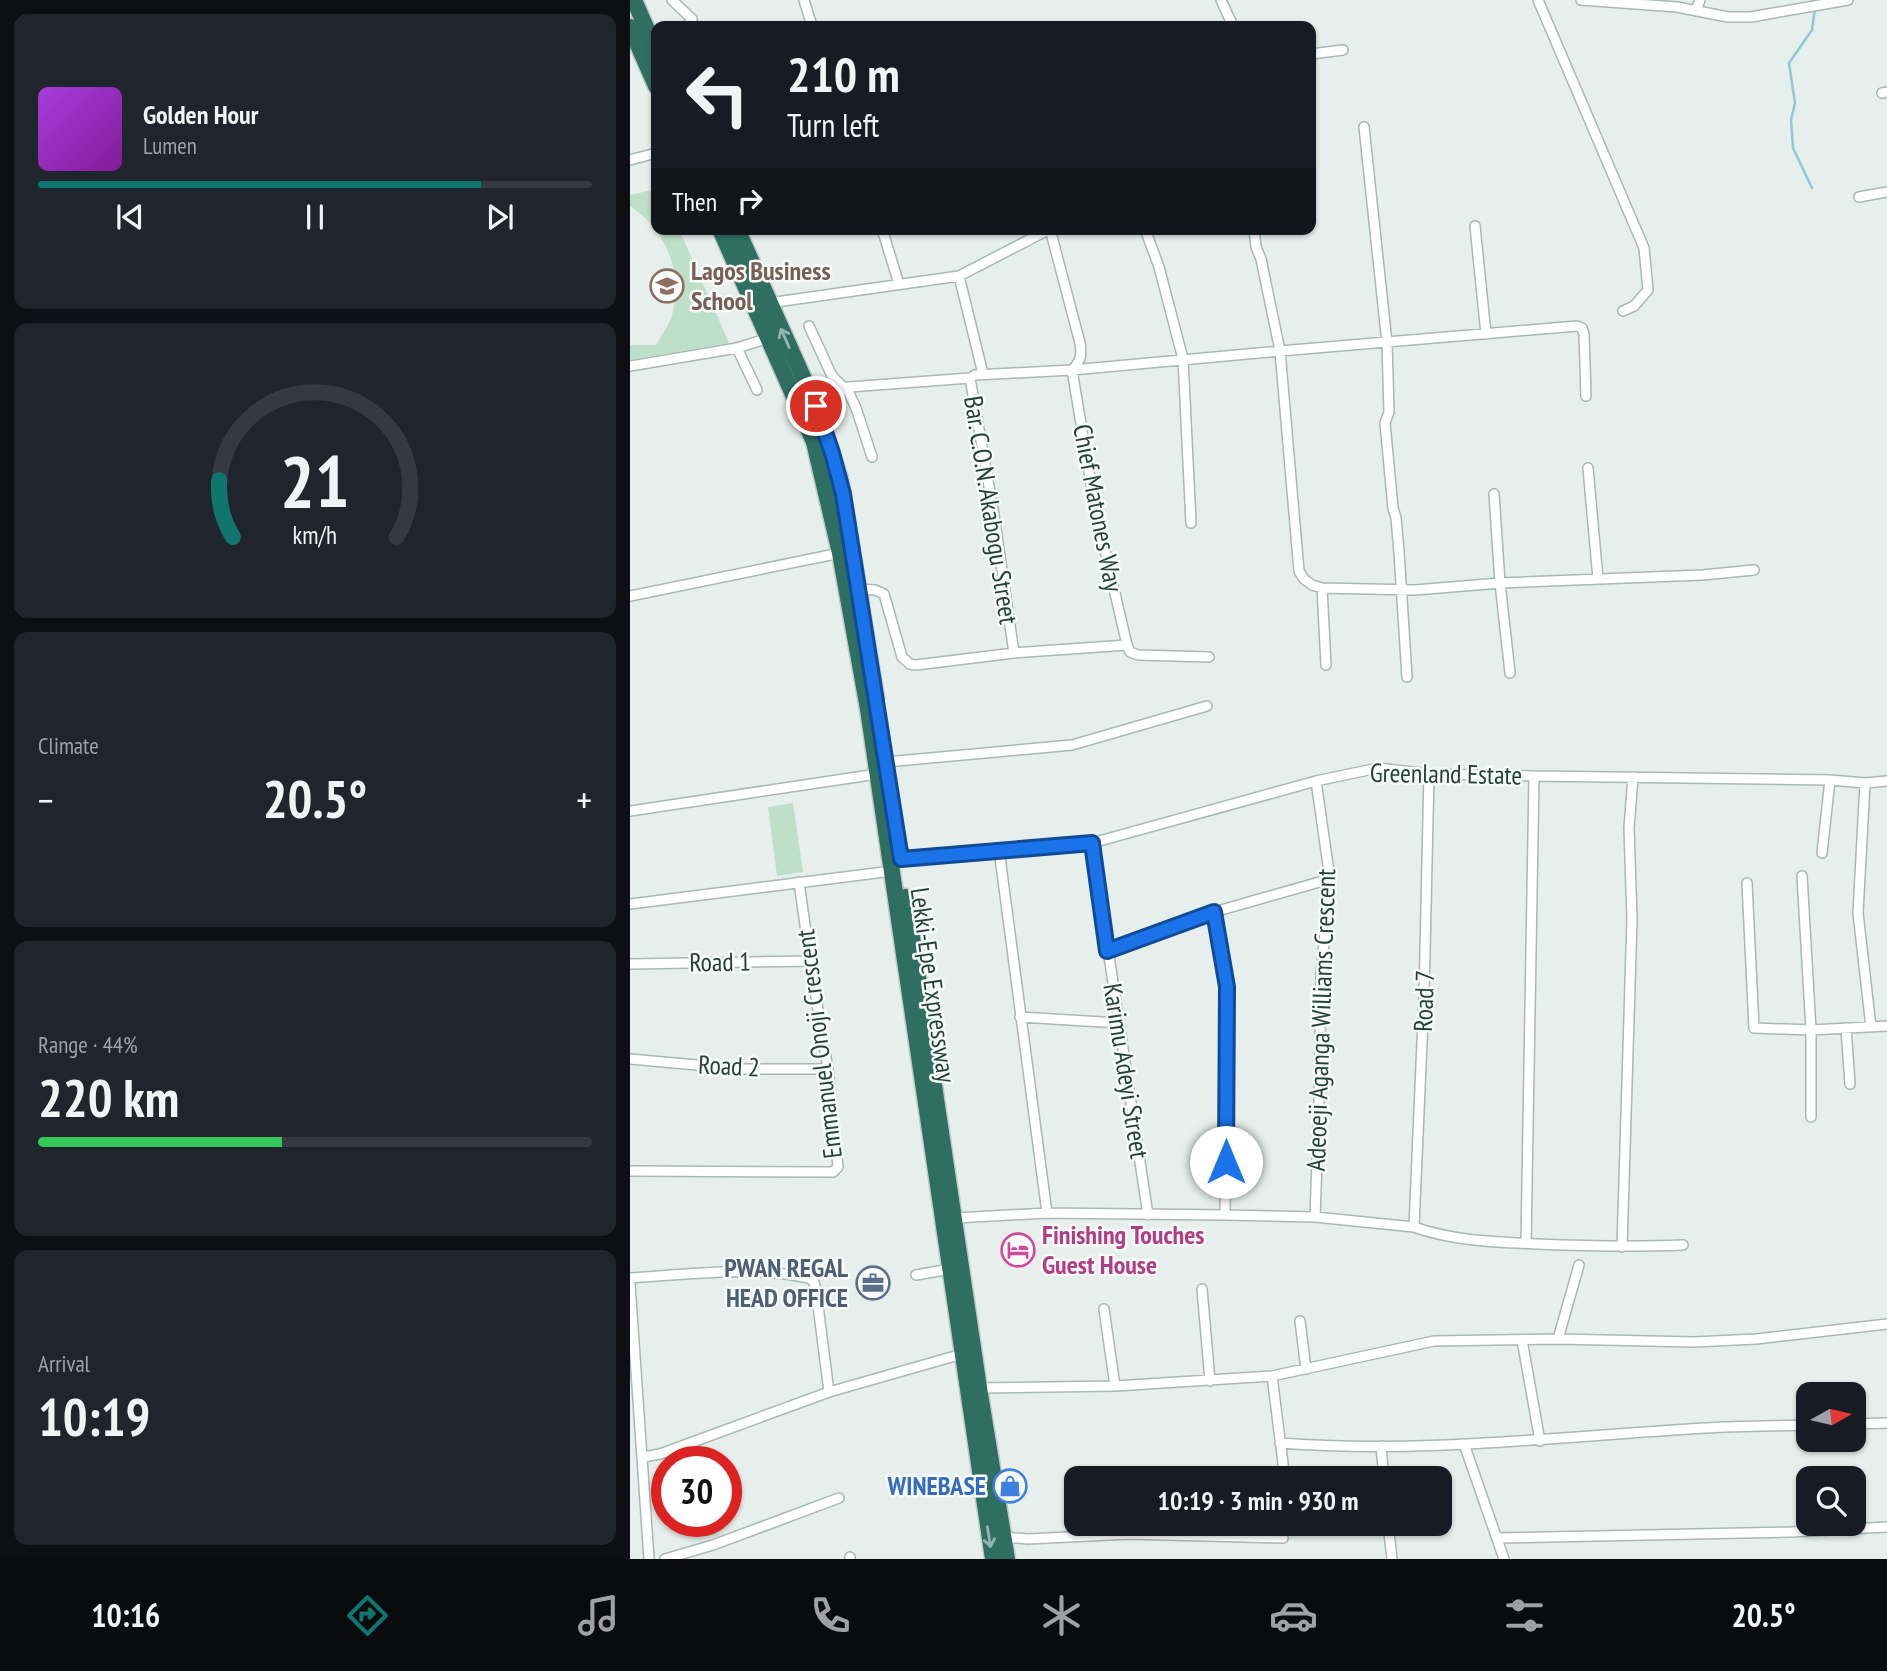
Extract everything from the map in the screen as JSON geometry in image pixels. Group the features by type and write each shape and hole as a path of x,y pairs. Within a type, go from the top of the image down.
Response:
{"highway":[{"path":"634,0 648,50"},
{"path":"630,27 648,50"},
{"name":"Lekki-Epe Expressway","path":"723,235 814,442 840,553 868,709 882,768"},
{"name":"Lekki-Epe Expressway","path":"740,235 809,390 841,480 859,589 913,979 961,1354 993,1559"},
{"name":"Lekki-Epe Expressway","path":"913,979 955,1218 1007,1559"}],"street":[{"path":"672,0 692,19 691,21"},
{"path":"804,0 810,21"},
{"path":"1221,0 1231,21"},
{"path":"1538,0 1644,248 1648,290 1634,306 1623,311"},
{"path":"1581,0 1676,7 1728,17 1751,17 1848,0"},
{"path":"1696,11 1700,0"},
{"path":"1316,53 1343,50"},
{"path":"1364,127 1387,343 1389,412 1385,423 1397,528 1407,677"},
{"path":"630,160 651,154"},
{"path":"1859,197 1887,192"},
{"path":"1475,226 1486,334"},
{"path":"884,235 899,284"},
{"path":"769,303 959,276 1038,235"},
{"name":"Chief Matones Way","path":"1052,235 1081,353 1080,362 1072,370 1096,507 1127,645"},
{"path":"1147,235 1159,267 1183,359 1191,523"},
{"path":"1255,235 1280,351 1298,571 1312,586 1425,589 1754,570"},
{"path":"959,276 983,374"},
{"path":"809,326 832,376 844,388 856,408 872,457"},
{"path":"809,390 1577,326 1582,328 1584,334 1586,396"},
{"path":"630,366 737,348 769,338"},
{"path":"737,348 757,390"},
{"name":"Bar. C.O.N. Akabogu Street","path":"970,378 1014,653 1127,645 1130,652 1138,655 1209,657"},
{"path":"1588,468 1598,579"},
{"path":"1494,494 1510,673"},
{"path":"630,596 840,553"},
{"path":"1322,588 1326,666"},
{"path":"859,589 884,594 902,657 910,664 1014,653"},
{"path":"630,811 882,768 1072,745 1208,706"},
{"name":"Greenland Estate","path":"630,904 799,882 999,850 1092,843 1316,781 1378,768 1429,774 1534,776 1526,1244"},
{"name":"Road 7","path":"1414,1227 1424,996 1429,774"},
{"path":"1534,776 1830,780 1865,783 1887,781"},
{"path":"1622,1247 1632,919 1629,828 1633,777"},
{"path":"1822,853 1830,780"},
{"name":"Adeoeji Aganga Williams Crescent","path":"1315,1217 1321,975 1330,879 1316,781"},
{"path":"1865,783 1858,913 1871,1027"},
{"name":"Karimu Adeyi Street","path":"1092,843 1148,1215"},
{"path":"999,850 1046,1213"},
{"path":"1802,876 1811,1030 1811,1117"},
{"path":"1107,951 1214,912 1330,879"},
{"name":"Emmanuel Onoji Crescent","path":"630,1171 832,1172 838,1167 828,1069 799,882"},
{"path":"1747,883 1754,1028 1811,1030 1887,1026"},
{"path":"1214,912 1227,987 1225,1215"},
{"name":"Road 1","path":"630,964 810,961"},
{"path":"1020,1017 1119,1023"},
{"path":"1846,1028 1850,1084"},
{"name":"Road 2","path":"630,1059 741,1069 828,1069"},
{"path":"955,1218 1046,1213 1315,1217 1414,1227 1455,1238 1526,1244 1622,1247 1683,1245"},
{"path":"1559,1339 1579,1265"},
{"path":"915,1275 950,1269"},
{"path":"630,1278 718,1272 765,1273 809,1279 814,1282 816,1290 829,1392"},
{"path":"630,1284 649,1559"},
{"path":"1202,1289 1210,1381"},
{"path":"1104,1309 1115,1386"},
{"path":"1300,1321 1306,1369"},
{"path":"979,1388 1115,1386 1272,1376 1434,1341 1559,1339 1694,1342 1756,1339 1887,1324"},
{"path":"1522,1340 1540,1441"},
{"path":"643,1457 660,1454 829,1392 961,1354"},
{"path":"1272,1376 1283,1466"},
{"path":"1866,1424 1887,1423"},
{"path":"1280,1443 1381,1446 1464,1444 1540,1441 1708,1427 1796,1425"},
{"path":"1464,1444 1504,1559"},
{"path":"1381,1446 1383,1466"},
{"path":"665,1559 713,1545 839,1498"},
{"path":"1497,1538 1791,1532 1887,1527"},
{"path":"1003,1537 1028,1539 1129,1534 1283,1538"},
{"path":"1389,1536 1392,1559"}],"green space":[{"path":"651,190 651,224 630,206 630,195"},
{"path":"659,235 682,235 729,343 630,360 630,345 656,345 673,311 673,265"},
{"path":"793,803 803,872 777,876 768,807"}],"waterway":[{"path":"1812,188 1793,148 1791,120 1795,103 1789,63 1812,30 1816,0"}],"place":[{"name":"Lagos Business School","path":"667,286"},
{"name":"Finishing Touches Guest House","path":"1018,1250"},
{"name":"PWAN REGAL HEAD OFFICE","path":"873,1283"},
{"name":"WINEBASE","path":"1010,1486"}],"route":[{"path":"816,406 841,480 901,859 1092,843 1107,951 1214,912 1227,987 1226,1162"}]}
